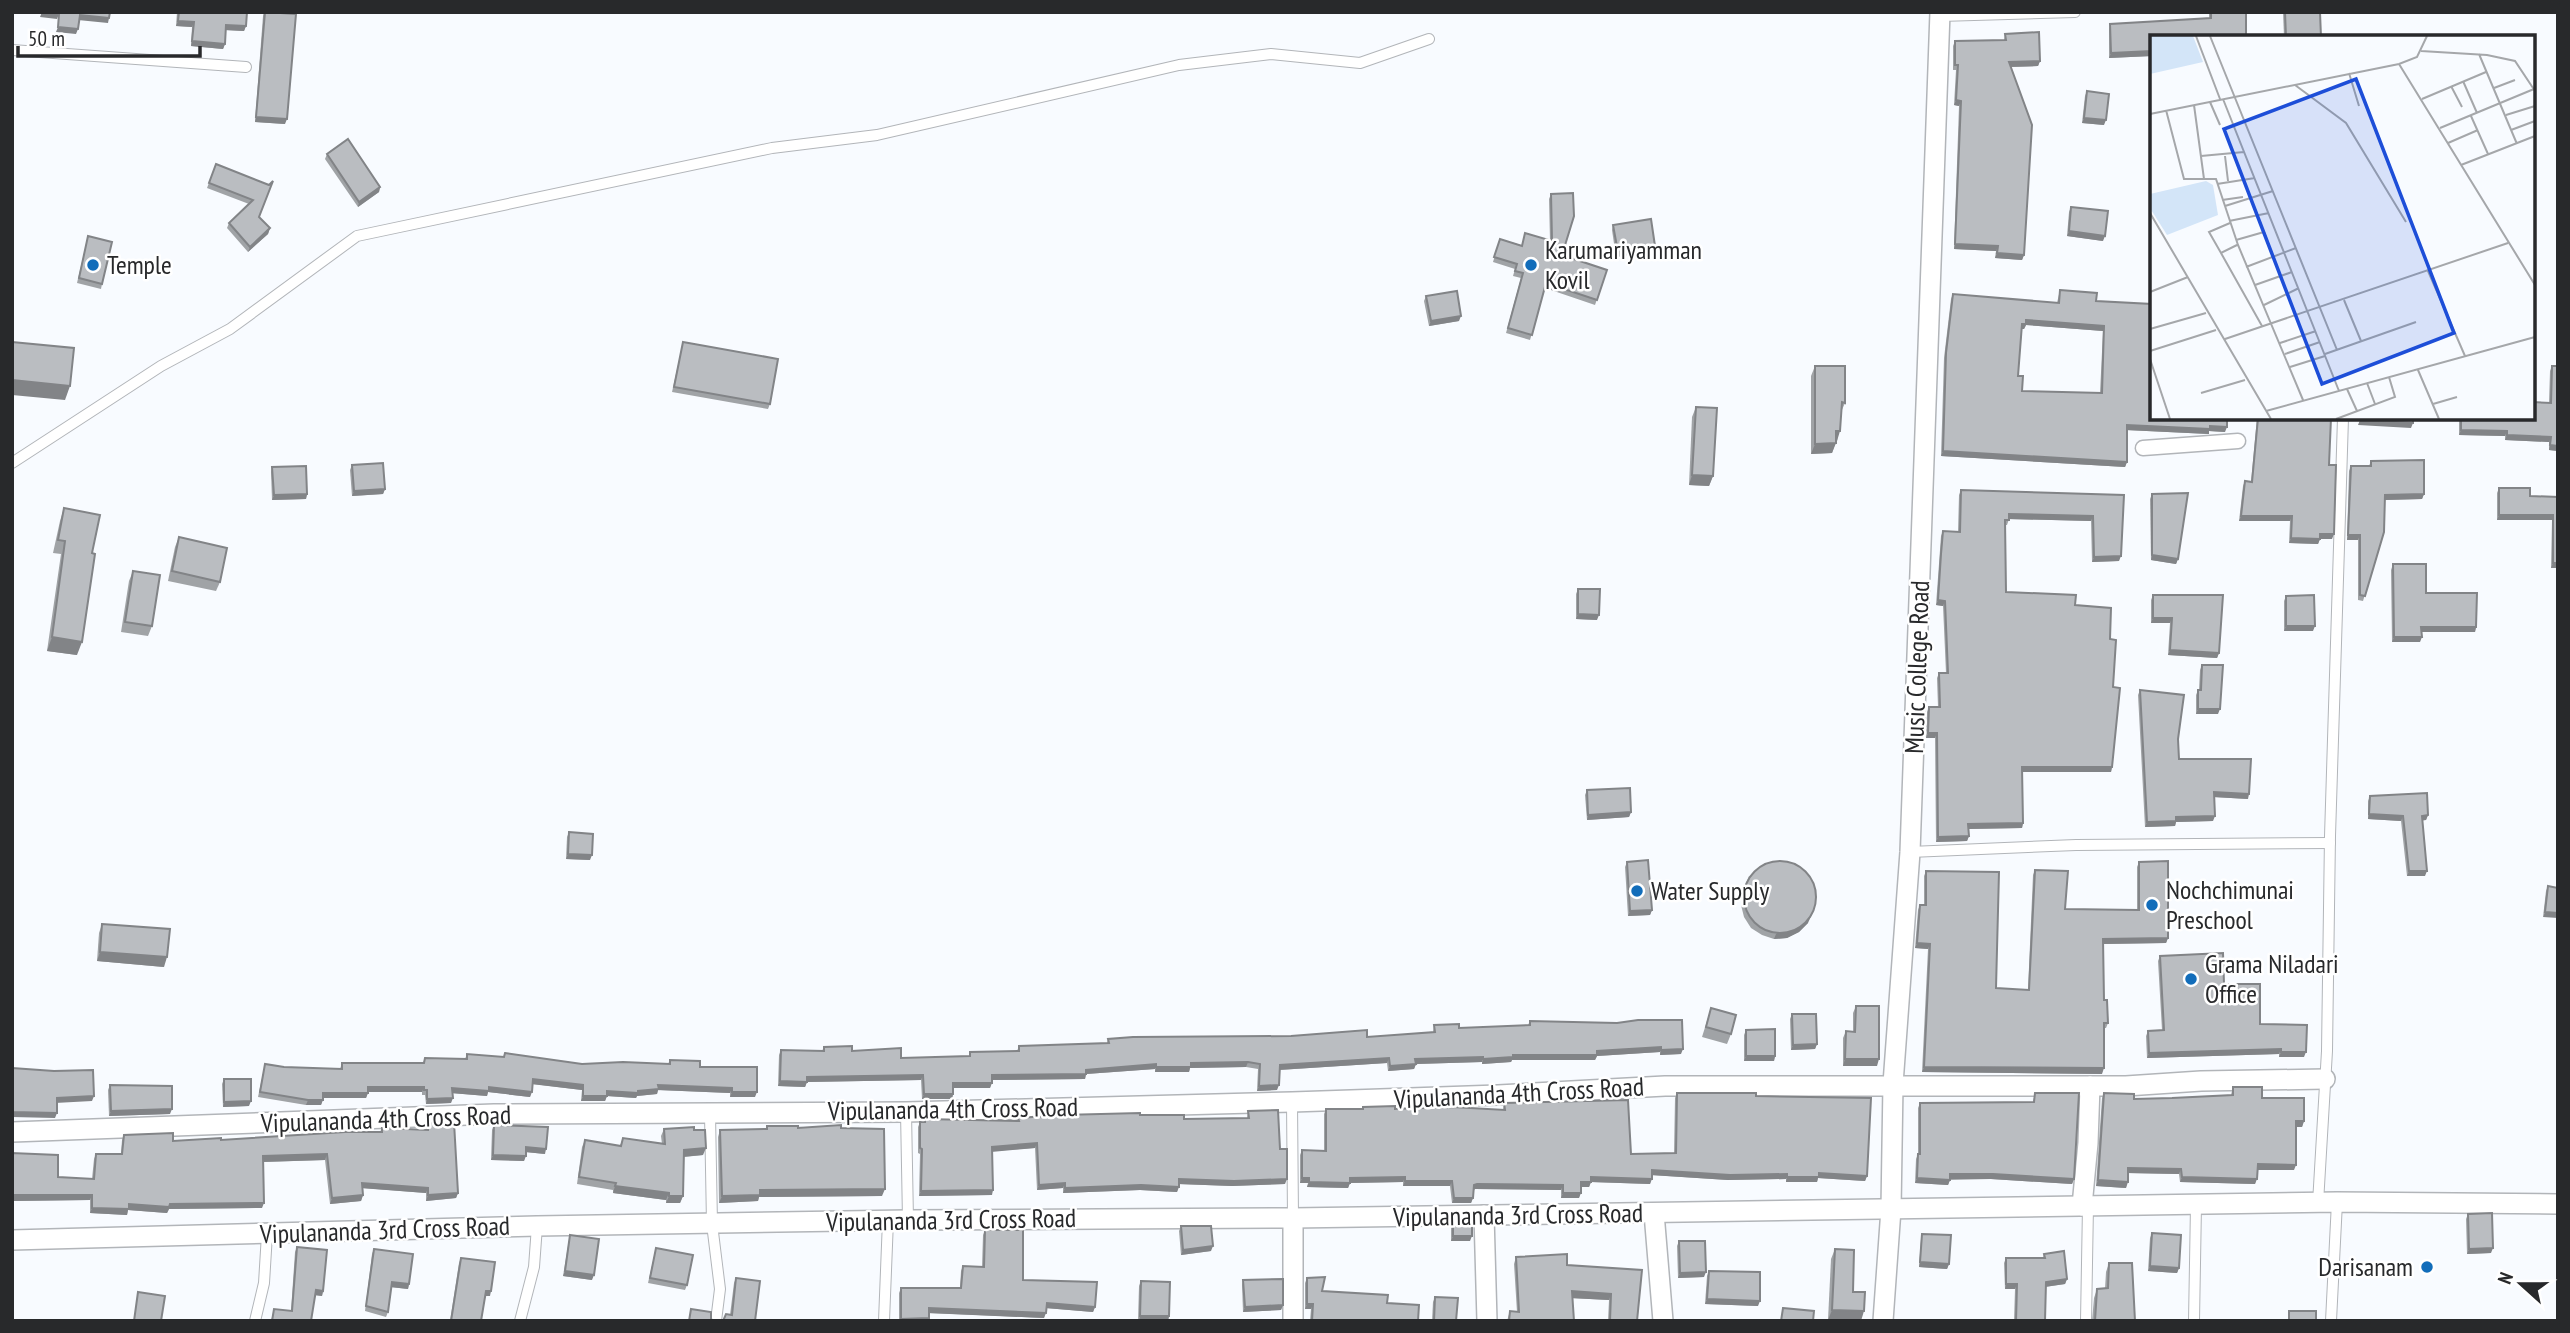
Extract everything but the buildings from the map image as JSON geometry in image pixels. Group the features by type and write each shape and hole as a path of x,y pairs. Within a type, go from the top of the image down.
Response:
{"street":[{"name":"Music College Road","path":"1883,1321 1891,1209 1893,1084 1910,852 1940,14"},
{"path":"2143,448 2238,441"},
{"name":"Vipulananda 4th Cross Road","path":"12,1132 494,1114 906,1112 1292,1102 1665,1086 2090,1086 2325,1079"},
{"path":"2085,1206 2090,1086"},
{"name":"Vipulananda 3rd Cross Road","path":"12,1240 887,1220 1293,1218 2327,1203 2558,1204"},
{"path":"1654,1213 1663,1321"},
{"path":"1484,1215 1487,1321"},
{"path":"1293,1218 1293,1321"}],"lane":[{"path":"1940,14 2075,12"},
{"path":"12,463 161,366 230,329 357,236 772,148 877,135 1179,65 1271,54 1360,63 1429,39"},
{"path":"12,50 246,67"},
{"path":"2331,1321 2325,1079 2343,420"},
{"path":"1910,852 2076,845 2330,843"},
{"path":"1292,1102 1293,1218"},
{"path":"906,1112 908,1220"},
{"path":"710,1114 712,1224 720,1289 716,1321"},
{"path":"2194,1321 2196,1205"},
{"path":"2085,1206 2086,1321"},
{"path":"884,1321 887,1220"},
{"path":"520,1321 534,1267 537,1226"},
{"path":"255,1321 264,1283 267,1234"}],"place":[{"name":"Temple","path":"93,265"},
{"name":"Karumariyamman Kovil","path":"1531,265"},
{"name":"Water Supply","path":"1637,891"},
{"name":"Nochchimunai Preschool","path":"2152,905"},
{"name":"Grama Niladari Office","path":"2191,979"},
{"name":"Darisanam","path":"2427,1267"}]}
